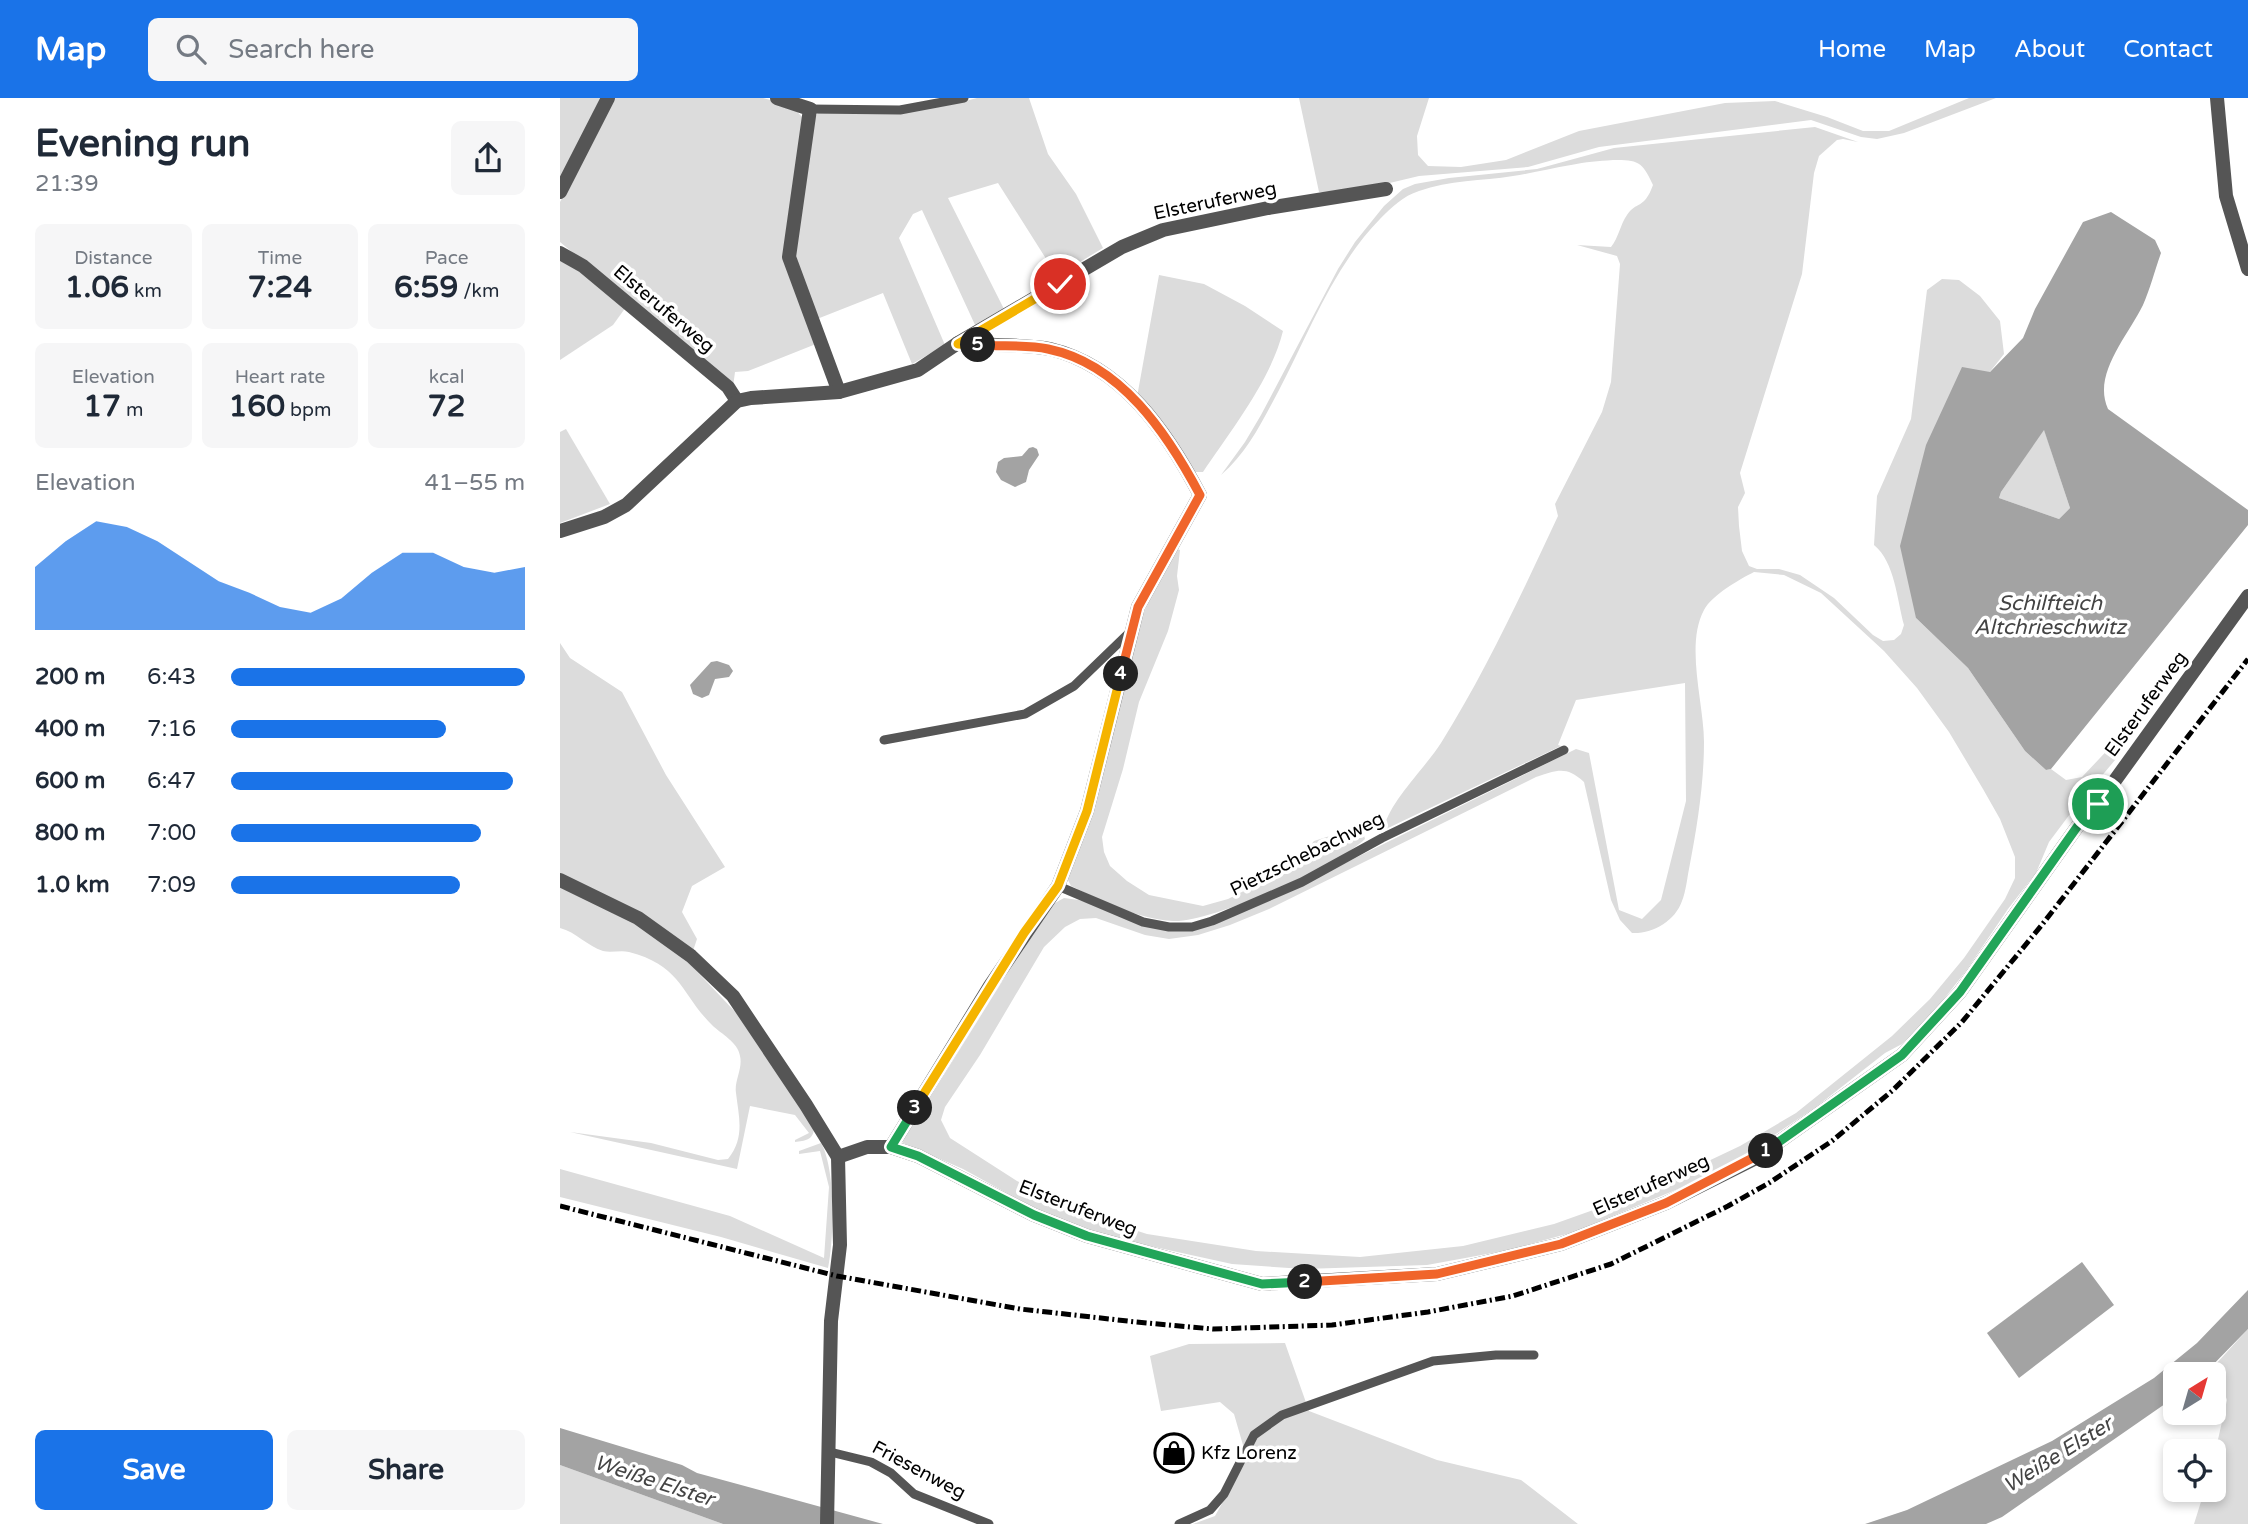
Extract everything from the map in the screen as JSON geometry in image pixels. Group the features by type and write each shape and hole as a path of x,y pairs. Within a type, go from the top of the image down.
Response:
{"street":[{"path":"560,192 608,98"},
{"path":"777,98 810,109 789,257 839,392"},
{"path":"2217,98 2225,196 2248,269"},
{"name":"Elsteruferweg","path":"560,253 583,266 728,387 737,401 839,392 918,370 1122,247 1163,230 1268,208 1386,189"},
{"path":"891,1147 997,976 1058,886 1087,811 1138,607 1200,495 1174,449 1121,386 1105,373 1079,358 1046,348 958,344"},
{"path":"560,531 604,517 626,505 737,401"},
{"name":"Elsteruferweg","path":"838,1157 867,1147 891,1147 918,1156 1034,1215 1087,1236 1262,1284 1437,1274 1561,1244 1666,1203 1755,1158 1902,1055 1960,992 2077,827 2098,804 2248,596"},
{"path":"560,880 638,918 691,956 733,996 838,1157 841,1245 831,1321 827,1524"}],"lane":[{"path":"810,109 900,110 964,98"},
{"path":"884,740 1025,714 1074,687 1132,629"},
{"name":"Pietzschebachweg","path":"1058,886 1143,922 1169,927 1202,924 1301,882 1382,838 1564,750"},
{"path":"1179,1524 1210,1510 1224,1494 1254,1435 1282,1415 1433,1362 1496,1355 1534,1355"},
{"name":"Friesenweg","path":"830,1452 871,1462 891,1473 914,1494 989,1524"}],"shaded area":[{"path":"560,98 604,98 560,181"},
{"path":"615,98 763,98 792,106 802,117 784,258 816,344 748,371 735,372 733,387 560,242 560,202"},
{"path":"977,98 1029,98 1048,154 1076,194 1103,248 1057,276 998,183 948,198 1004,309 976,327 922,210 913,214 899,238 945,345 912,364 883,293 817,319 794,251 814,117 820,111 899,111 937,107"},
{"path":"1299,98 1429,98 1417,136 1418,155 1428,166 1461,167 1506,160 1579,131 1725,103 1775,101 1863,131 1889,131 1969,98 1996,98 1904,133 1877,139 1861,137 1811,120 1599,147 1528,167 1419,176 1356,191 1319,192"},
{"path":"1815,127 1858,142 1837,140 1819,156 1814,173 1802,274 1740,473 1745,493 1738,507 1742,551 1749,566 1757,569 1779,569 1800,575 1834,598 1883,641 1894,640 1901,634 1904,625 1891,571 1887,561 1874,545 1877,496 1911,419 1927,290 1942,279 1959,280 1980,296 2000,321 2004,354 1989,373 1916,618 1968,668 2025,751 2046,770 2051,769 2066,780 2082,777 2117,740 2126,747 2049,842 2036,873 1966,971 1936,1009 1902,1044 1885,1053 1816,1107 1743,1156 1695,1182 1574,1232 1509,1250 1427,1265 1304,1269 1232,1264 1109,1237 1036,1209 963,1169 903,1143 904,1134 1015,959 1055,903 1064,898 1079,900 1172,930 1230,917 1264,903 1576,749 1589,753 1619,910 1642,919 1661,900 1686,801 1685,683 1576,700 1558,745 1561,746 1386,829 1384,827 1401,795 1441,743 1488,660 1558,516 1555,504 1602,412 1611,382 1620,264 1617,256 1577,245 1611,247 1627,215 1650,193 1653,185 1642,167 1634,162 1621,160 1582,163 1430,187 1398,202 1363,238 1335,279 1260,426 1239,457 1221,475 1261,415 1355,242 1384,206 1403,189 1449,178 1537,169 1614,148","holes":["1754,572 1784,575 1821,593 1884,651 1917,688 1949,732 1983,789 2000,819 2015,857 2015,878 2005,899 1964,958 1930,999 1892,1036 1796,1113 1740,1146 1641,1193 1554,1224 1463,1246 1360,1257 1256,1251 1147,1234 1091,1216 1017,1181 950,1138 941,1120 945,1107 980,1055 1044,947 1065,927 1080,919 1096,918 1145,935 1169,939 1198,935 1230,925 1269,909 1536,777 1556,771 1572,773 1584,782 1611,900 1620,920 1632,933 1648,931 1662,925 1674,915 1683,897 1703,774 1704,742 1696,657 1699,624 1708,604 1741,579"]},
{"path":"560,261 579,267 626,307 613,325 560,360"},
{"path":"1159,275 1204,284 1283,331 1260,386 1203,472 1194,472 1137,397"},
{"path":"566,429 610,504 560,523 560,432"},
{"path":"2044,429 2070,508 2059,519 1999,498"},
{"path":"1175,548 1180,550 1177,576 1179,590 1168,631 1139,702 1123,769 1102,837 1110,866 1149,895 1203,906 1228,899 1293,866 1314,841 1352,829 1363,832 1365,839 1329,863 1273,891 1215,913 1173,921 1146,917 1120,908 1071,886 1067,878 1129,668 1135,638 1153,592"},
{"path":"560,643 570,658 622,692 666,775 725,867 692,886 682,912 697,939 689,963 741,1018 814,1129 810,1138 795,1142 809,1133 795,1115 750,1106 737,1169 570,1132 651,1143 718,1160 728,1159 739,1135 736,1088 741,1061 733,1042 712,1025 678,982 660,965 629,952 603,951 560,928"},
{"path":"821,1143 826,1155 831,1187 832,1240 828,1268 721,1237 560,1197 560,1169 730,1216 824,1258 829,1187 820,1151 799,1154 799,1151"},
{"path":"2248,1329 2248,1524 2194,1524 2201,1502 2226,1502 2226,1439 2218,1439 2221,1425 2226,1425 2226,1362 2218,1362"},
{"path":"1285,1343 1309,1411 1437,1460 1521,1480 1578,1524 1193,1524 1215,1516 1247,1459 1234,1414 1220,1402 1161,1411 1150,1356 1189,1344"},
{"path":"560,1465 723,1524 560,1524"}],"water":[{"name":"Schilfteich Altchrieschwitz","path":"2111,212 2155,240 2161,253 2143,305 2108,369 2104,396 2108,409 2248,510 2248,525 2051,769 2046,770 2025,751 1968,668 1916,618 1900,546 1926,445 1962,367 1990,372 2023,338 2035,309 2083,222","holes":["2044,430 2070,508 2059,519 1999,498"]},
{"path":"1033,447 1039,455 1029,470 1026,482 1015,487 1001,480 996,472 998,462 1004,458 1022,456"},
{"path":"711,662 729,665 733,671 729,677 715,679 709,695 702,698 693,694 690,685"},
{"path":"2082,1262 2114,1305 2019,1378 1987,1333"},
{"path":"2248,1290 2248,1329 2216,1362 2174,1362 2197,1343"},
{"name":"Weiße Elster","path":"2163,1371 2163,1405 2002,1517 1986,1524 1865,1524 1907,1510 2052,1441"},
{"name":"Weiße Elster","path":"560,1428 682,1465 697,1473 883,1524 723,1524 560,1465"}],"railway":[{"path":"560,1206 837,1276 1020,1309 1136,1322 1213,1329 1332,1325 1428,1312 1513,1296 1611,1264 1728,1206 1769,1183 1832,1141 1892,1091 1962,1022 2041,926 2248,659"}],"place":[{"name":"Kfz Lorenz","path":"1174,1453"}],"route":[{"path":"1060,284 958,344 1046,348 1079,358 1105,373 1121,386 1153,422 1174,449 1200,495 1138,607 1087,811 1058,886 990,986 891,1147 918,1156 1034,1215 1087,1236 1262,1284 1437,1274 1561,1244 1666,1203 1755,1158 1902,1055 1960,992 2077,827 2098,804"}]}
